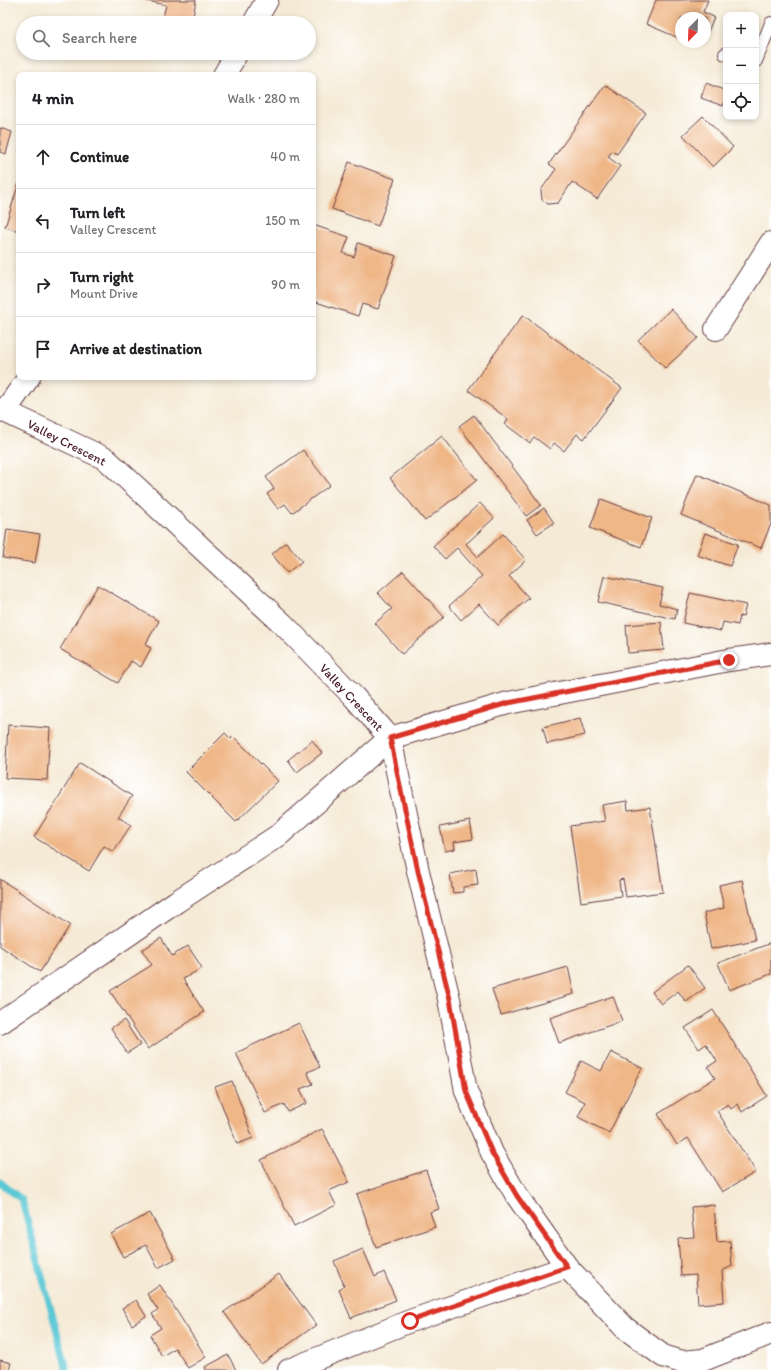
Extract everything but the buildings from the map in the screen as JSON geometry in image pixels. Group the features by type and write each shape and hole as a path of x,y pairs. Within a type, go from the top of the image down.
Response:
{"street":[{"path":"258,16 267,0"},
{"path":"226,72 233,60"},
{"path":"716,328 771,244"},
{"path":"3,410 27,380"},
{"name":"Valley Crescent","path":"3,410 106,460 283,624 354,697 390,738 418,871 450,999 466,1091 492,1153 517,1196 567,1267 625,1328 663,1356 682,1362 703,1360 771,1333"},
{"path":"0,1023 176,902 279,835 390,738 508,703 729,660 771,654"},
{"path":"289,1370 410,1321 567,1267"}],"lane":[{"path":"759,53 771,23"}],"waterway":[{"path":"0,1182 22,1200 67,1370"}],"route":[{"path":"410,1321 567,1267 517,1196 492,1153 466,1091 450,999 418,871 390,738 508,703 729,660"}]}
